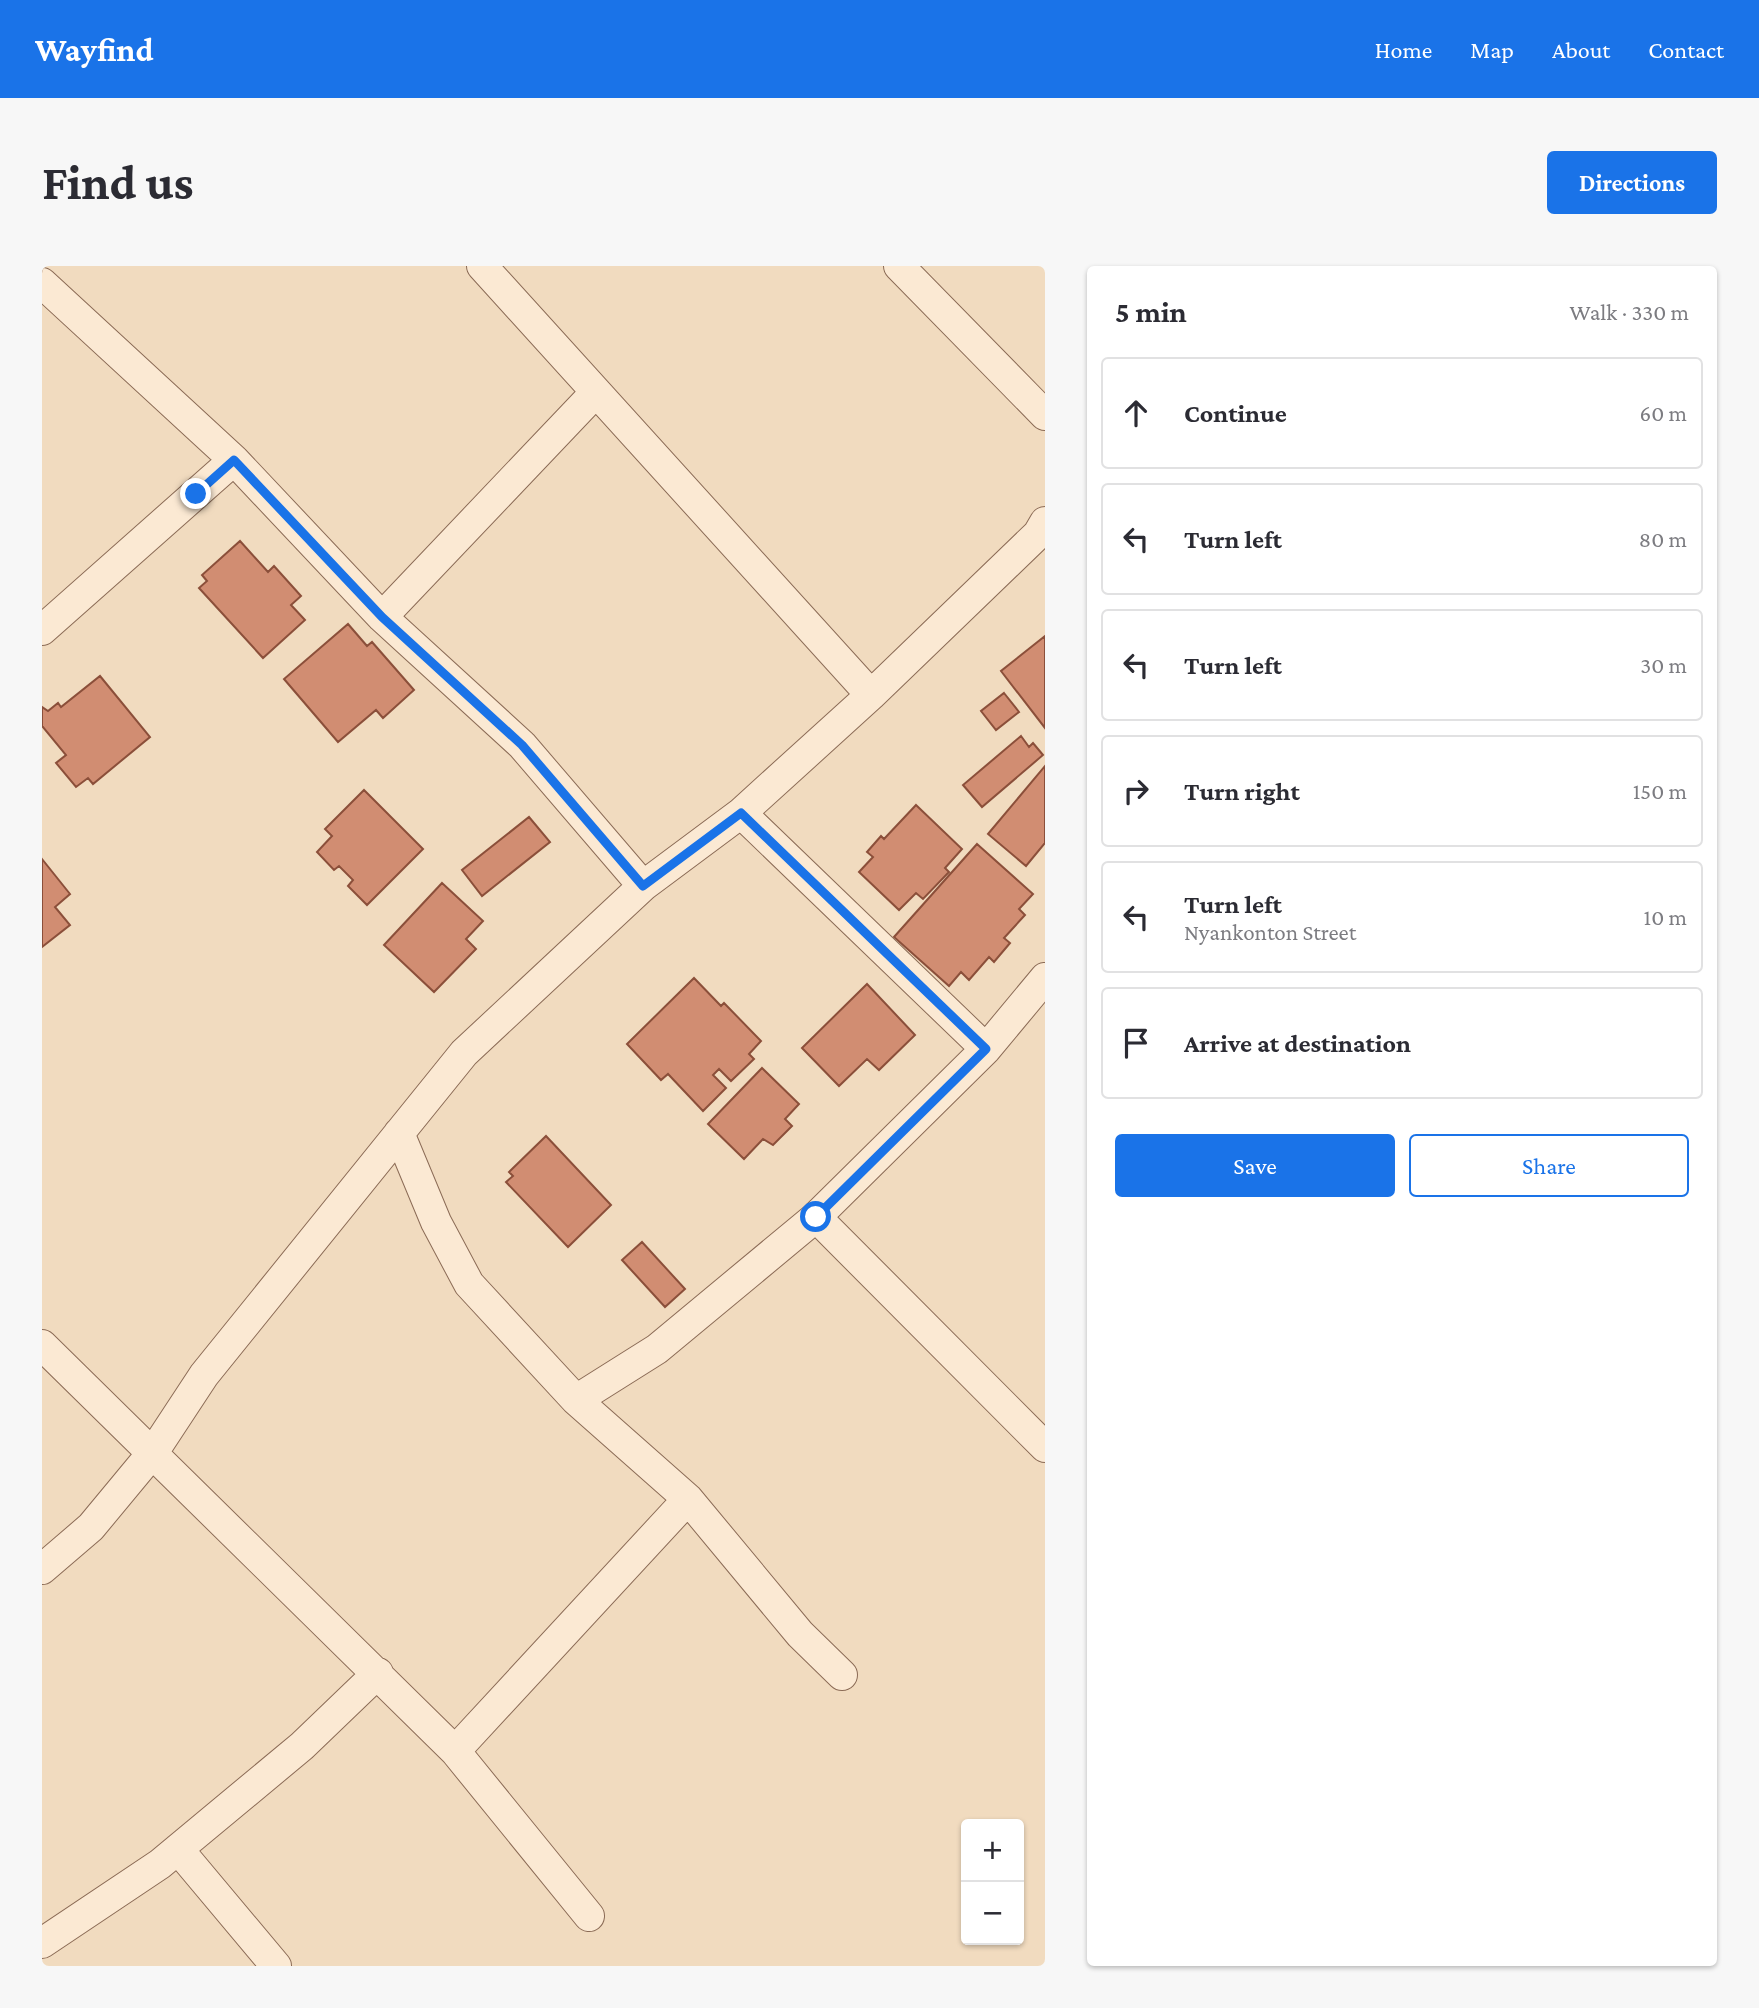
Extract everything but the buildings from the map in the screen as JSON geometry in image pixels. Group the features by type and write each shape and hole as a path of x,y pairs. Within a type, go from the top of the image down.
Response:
{"street":[{"path":"482,266 871,695"},
{"path":"910,270 1045,415"},
{"path":"42,283 234,460 382,617 522,745 643,886"},
{"path":"382,617 595,393"},
{"path":"42,630 234,460"},
{"path":"42,1569 92,1527 154,1451 204,1375 464,1053 643,886 741,813 871,695 1038,534 1045,522"},
{"path":"741,813 986,1049"},
{"path":"576,1400 657,1349 816,1217 986,1049 1045,978"},
{"path":"399,1133 436,1222 469,1284 576,1400 688,1499 800,1634 842,1675"},
{"path":"816,1217 1045,1447"},
{"path":"42,1345 154,1451 455,1751 589,1916"},
{"path":"455,1751 688,1499"},
{"path":"53,1966 42,1942 178,1849 302,1746 378,1673"},
{"path":"178,1849 276,1966"}],"route":[{"path":"196,494 234,460 382,617 522,745 643,886 741,813 986,1049 816,1217"}]}
